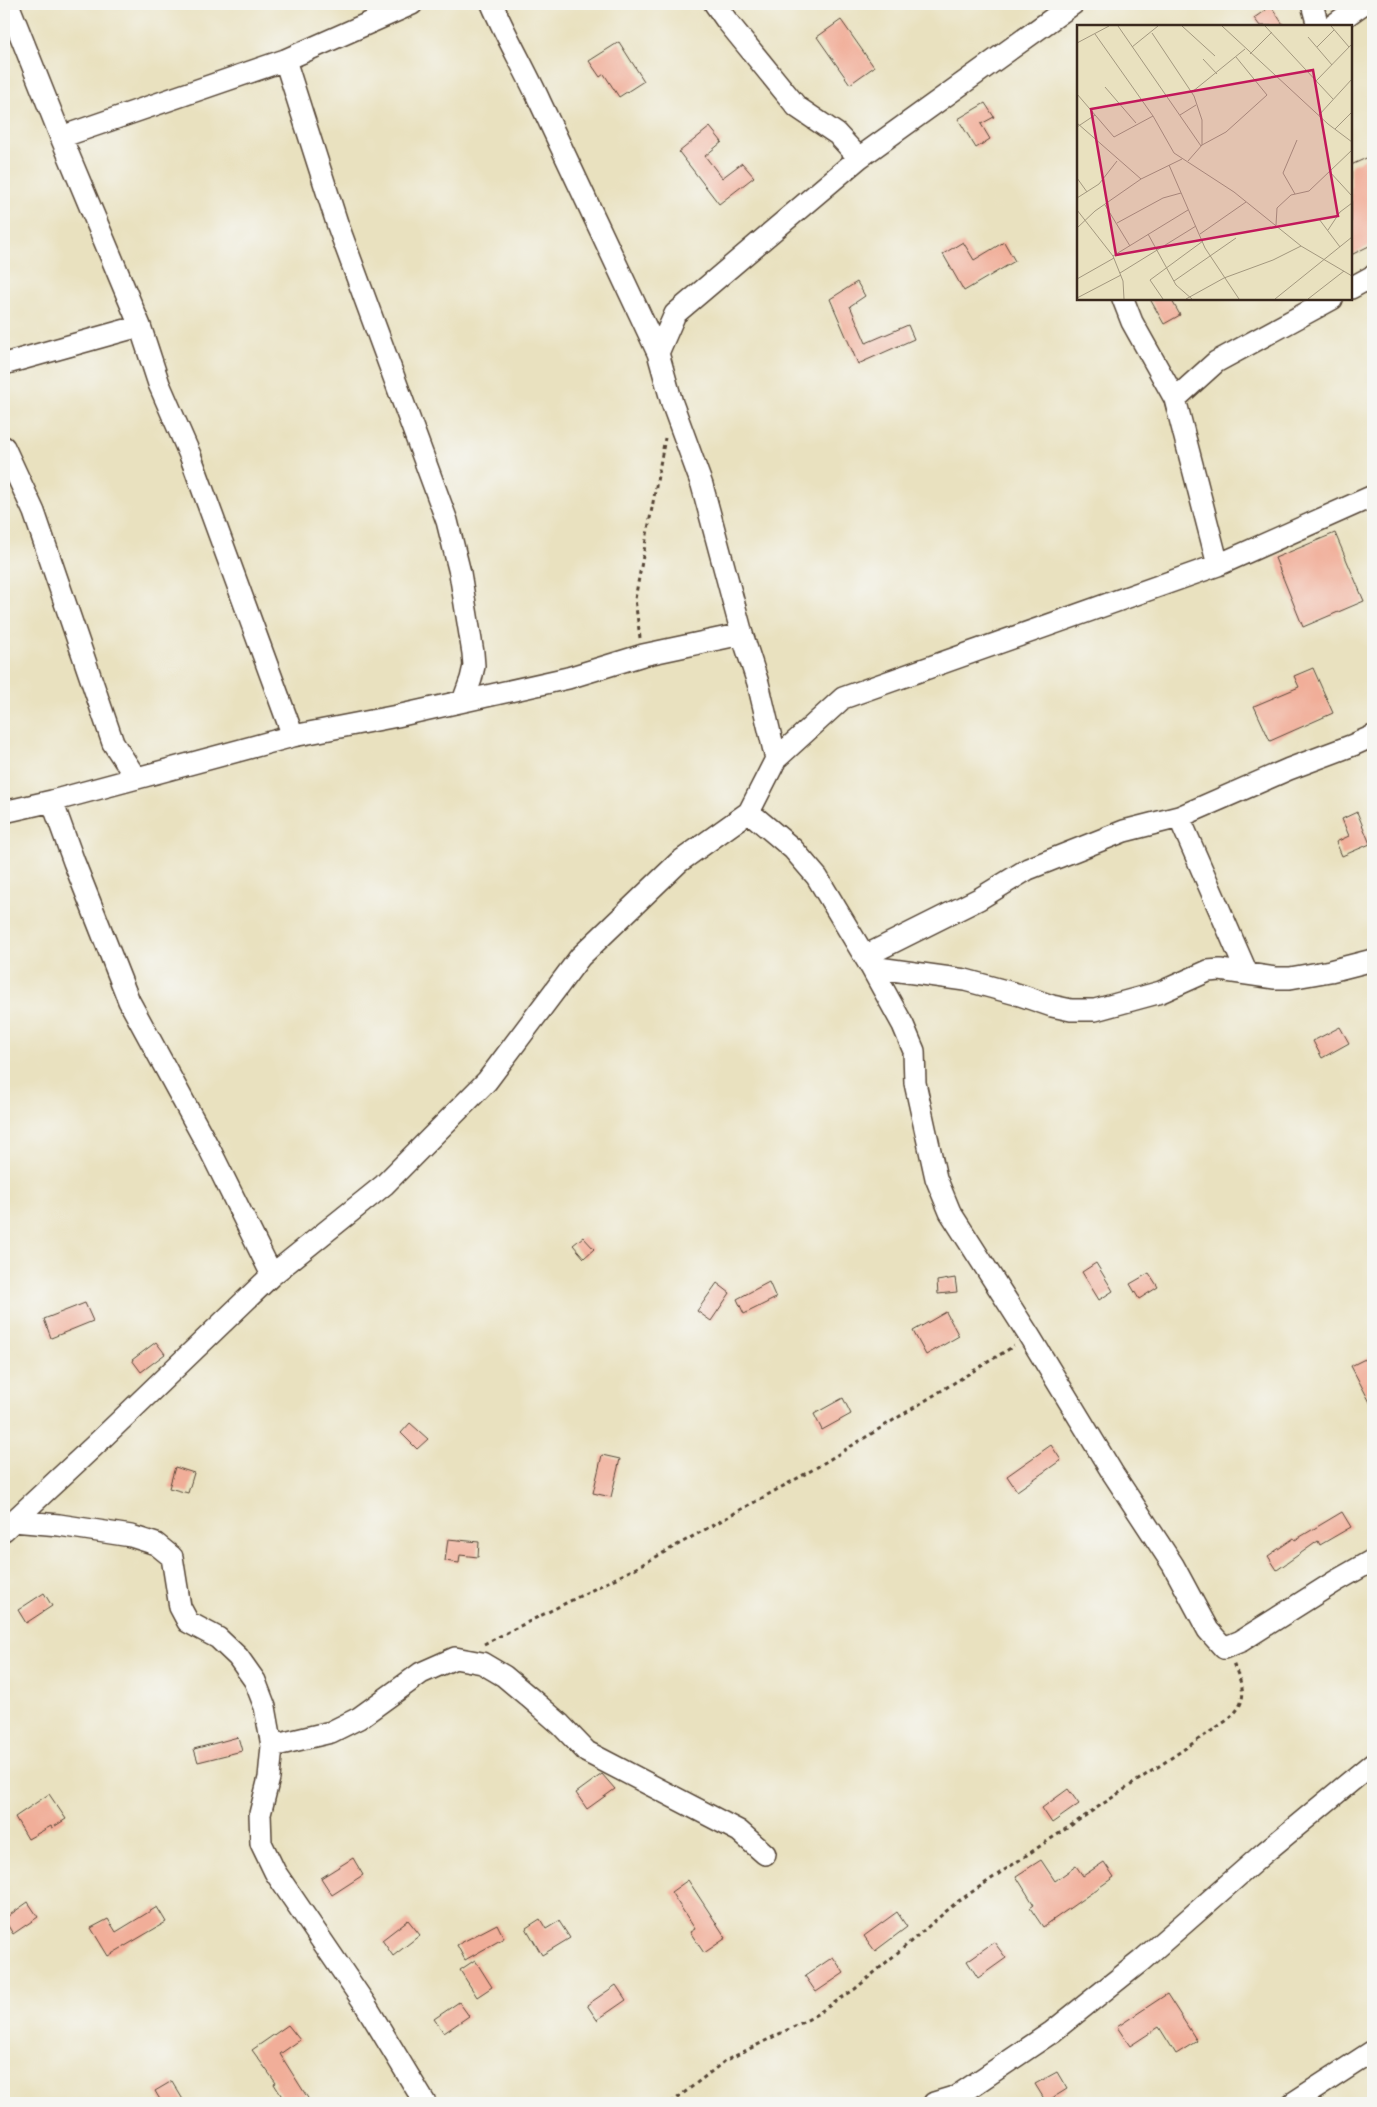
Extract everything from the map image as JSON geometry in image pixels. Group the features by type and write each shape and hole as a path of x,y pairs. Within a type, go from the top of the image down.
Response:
{"street":[{"path":"8,4 60,137 140,326 159,384 190,455 293,736"},
{"path":"60,137 285,60 412,4"},
{"path":"492,4 658,353 672,403 702,485 742,634 758,683 776,759"},
{"path":"715,4 726,21 797,107 837,134 858,158"},
{"path":"658,353 675,314 858,158 1073,4"},
{"path":"1312,4 1318,25"},
{"path":"1333,25 1363,4"},
{"path":"285,60 337,223 447,521 460,573 473,653 474,666 463,702"},
{"path":"1352,287 1373,276"},
{"path":"1123,300 1132,322 1175,399 1218,565"},
{"path":"1175,399 1216,362 1330,300"},
{"path":"4,364 140,326"},
{"path":"4,447 34,512 113,743 136,778"},
{"path":"8,1525 93,1447 272,1275 384,1185 487,1081 580,957 679,862 749,812 776,759 843,698 1218,565 1373,496"},
{"path":"4,812 52,801 293,736 463,702 568,678 643,655 742,634"},
{"path":"868,962 1028,869 1124,832 1179,817 1289,769 1373,736"},
{"path":"52,801 129,1001 210,1150 272,1275"},
{"path":"749,812 793,848 817,876 868,962 903,1025 914,1051 915,1083 936,1178 950,1212 1030,1336 1112,1472 1173,1565 1208,1630 1224,1648 1241,1641 1373,1560"},
{"path":"1179,817 1247,973"},
{"path":"868,962 965,980 1071,1010 1095,1010 1161,992 1208,971 1290,978 1330,971 1373,960"},
{"path":"8,1525 59,1525 131,1536 156,1544 172,1557 178,1599 188,1622 218,1638 238,1657 255,1681 266,1706 272,1746 269,1778 260,1814 261,1843 275,1872 365,2004 417,2100"},
{"path":"272,1746 331,1732 359,1718 421,1673 455,1658 482,1663 504,1676 529,1697 560,1724 587,1752 739,1831 765,1854"},
{"path":"934,2103 960,2100 1052,2032 1140,1961 1264,1853 1373,1763"},
{"path":"1293,2103 1373,2051"}],"path":[{"path":"643,655 635,599 672,403"},
{"path":"481,1645 636,1568 814,1469 1030,1336"},
{"path":"671,2103 725,2062 812,2018 855,1989 957,1902 1226,1721 1238,1711 1243,1701 1243,1686 1224,1648"}],"building":[{"path":"1271,6 1283,25 1259,25 1254,18"},
{"path":"841,20 874,67 850,84 817,37"},
{"path":"619,42 644,81 619,97 604,74 600,77 589,61"},
{"path":"985,103 994,117 981,124 990,139 976,148 958,119"},
{"path":"710,127 722,142 705,156 722,178 742,163 754,177 719,204 679,152"},
{"path":"1373,155 1373,244 1352,254 1352,165"},
{"path":"963,242 974,260 1004,242 1015,261 964,291 943,254"},
{"path":"857,282 865,296 850,306 866,343 908,325 914,339 858,364 830,299"},
{"path":"1151,300 1172,300 1180,315 1164,324"},
{"path":"1335,533 1364,601 1303,627 1275,558"},
{"path":"1313,668 1333,713 1270,741 1254,706 1299,687 1294,676"},
{"path":"1357,812 1370,844 1342,856 1336,842 1349,836 1342,819"},
{"path":"1340,1027 1349,1043 1322,1058 1313,1041"},
{"path":"583,1237 594,1249 584,1258 573,1245"},
{"path":"1096,1263 1113,1291 1099,1300 1082,1272"},
{"path":"1149,1273 1158,1287 1139,1299 1130,1284"},
{"path":"955,1278 957,1292 938,1294 937,1281"},
{"path":"769,1282 776,1298 744,1314 737,1299"},
{"path":"717,1283 730,1293 711,1321 697,1311"},
{"path":"85,1303 93,1321 51,1338 44,1319"},
{"path":"946,1312 959,1336 926,1355 913,1331"},
{"path":"156,1342 165,1354 141,1372 132,1360"},
{"path":"1369,1357 1373,1365 1373,1408 1351,1366"},
{"path":"843,1398 851,1414 822,1430 814,1414"},
{"path":"410,1423 428,1439 417,1449 401,1433"},
{"path":"1051,1445 1061,1460 1017,1491 1007,1476"},
{"path":"602,1455 620,1459 611,1497 593,1493"},
{"path":"175,1467 194,1473 188,1493 169,1488"},
{"path":"1342,1512 1351,1527 1320,1545 1318,1541 1277,1570 1268,1556 1294,1538 1295,1540"},
{"path":"448,1539 479,1542 478,1557 460,1555 459,1563 445,1561"},
{"path":"44,1593 52,1606 26,1623 18,1610"},
{"path":"238,1737 242,1751 198,1762 194,1749"},
{"path":"602,1774 615,1789 587,1809 576,1793"},
{"path":"1068,1789 1079,1804 1052,1823 1042,1808"},
{"path":"49,1794 66,1819 28,1839 15,1817"},
{"path":"353,1858 363,1875 332,1895 321,1878"},
{"path":"1041,1860 1055,1881 1076,1866 1083,1876 1104,1862 1114,1877 1043,1927 1030,1908 1034,1905 1016,1876"},
{"path":"688,1880 726,1938 704,1953 690,1932 695,1929 671,1892"},
{"path":"28,1902 38,1917 13,1934 4,1919"},
{"path":"157,1907 166,1922 108,1956 91,1928 108,1919 116,1932"},
{"path":"897,1912 907,1927 875,1951 864,1936"},
{"path":"540,1919 546,1929 559,1921 570,1938 542,1955 526,1928"},
{"path":"408,1920 420,1935 393,1956 382,1940"},
{"path":"497,1924 504,1938 465,1960 457,1945"},
{"path":"994,1942 1006,1958 978,1978 967,1961"},
{"path":"833,1957 844,1973 816,1992 805,1976"},
{"path":"475,1960 492,1987 477,1997 460,1970"},
{"path":"616,1985 626,2000 597,2020 587,2005"},
{"path":"1167,1994 1197,2041 1176,2054 1159,2027 1130,2046 1117,2027"},
{"path":"459,2002 469,2016 444,2033 434,2019"},
{"path":"288,2025 300,2040 280,2054 311,2103 286,2103 274,2084 276,2083 252,2050"},
{"path":"1057,2072 1067,2089 1046,2102 1035,2084"},
{"path":"172,2081 185,2103 162,2103 155,2091"}]}
